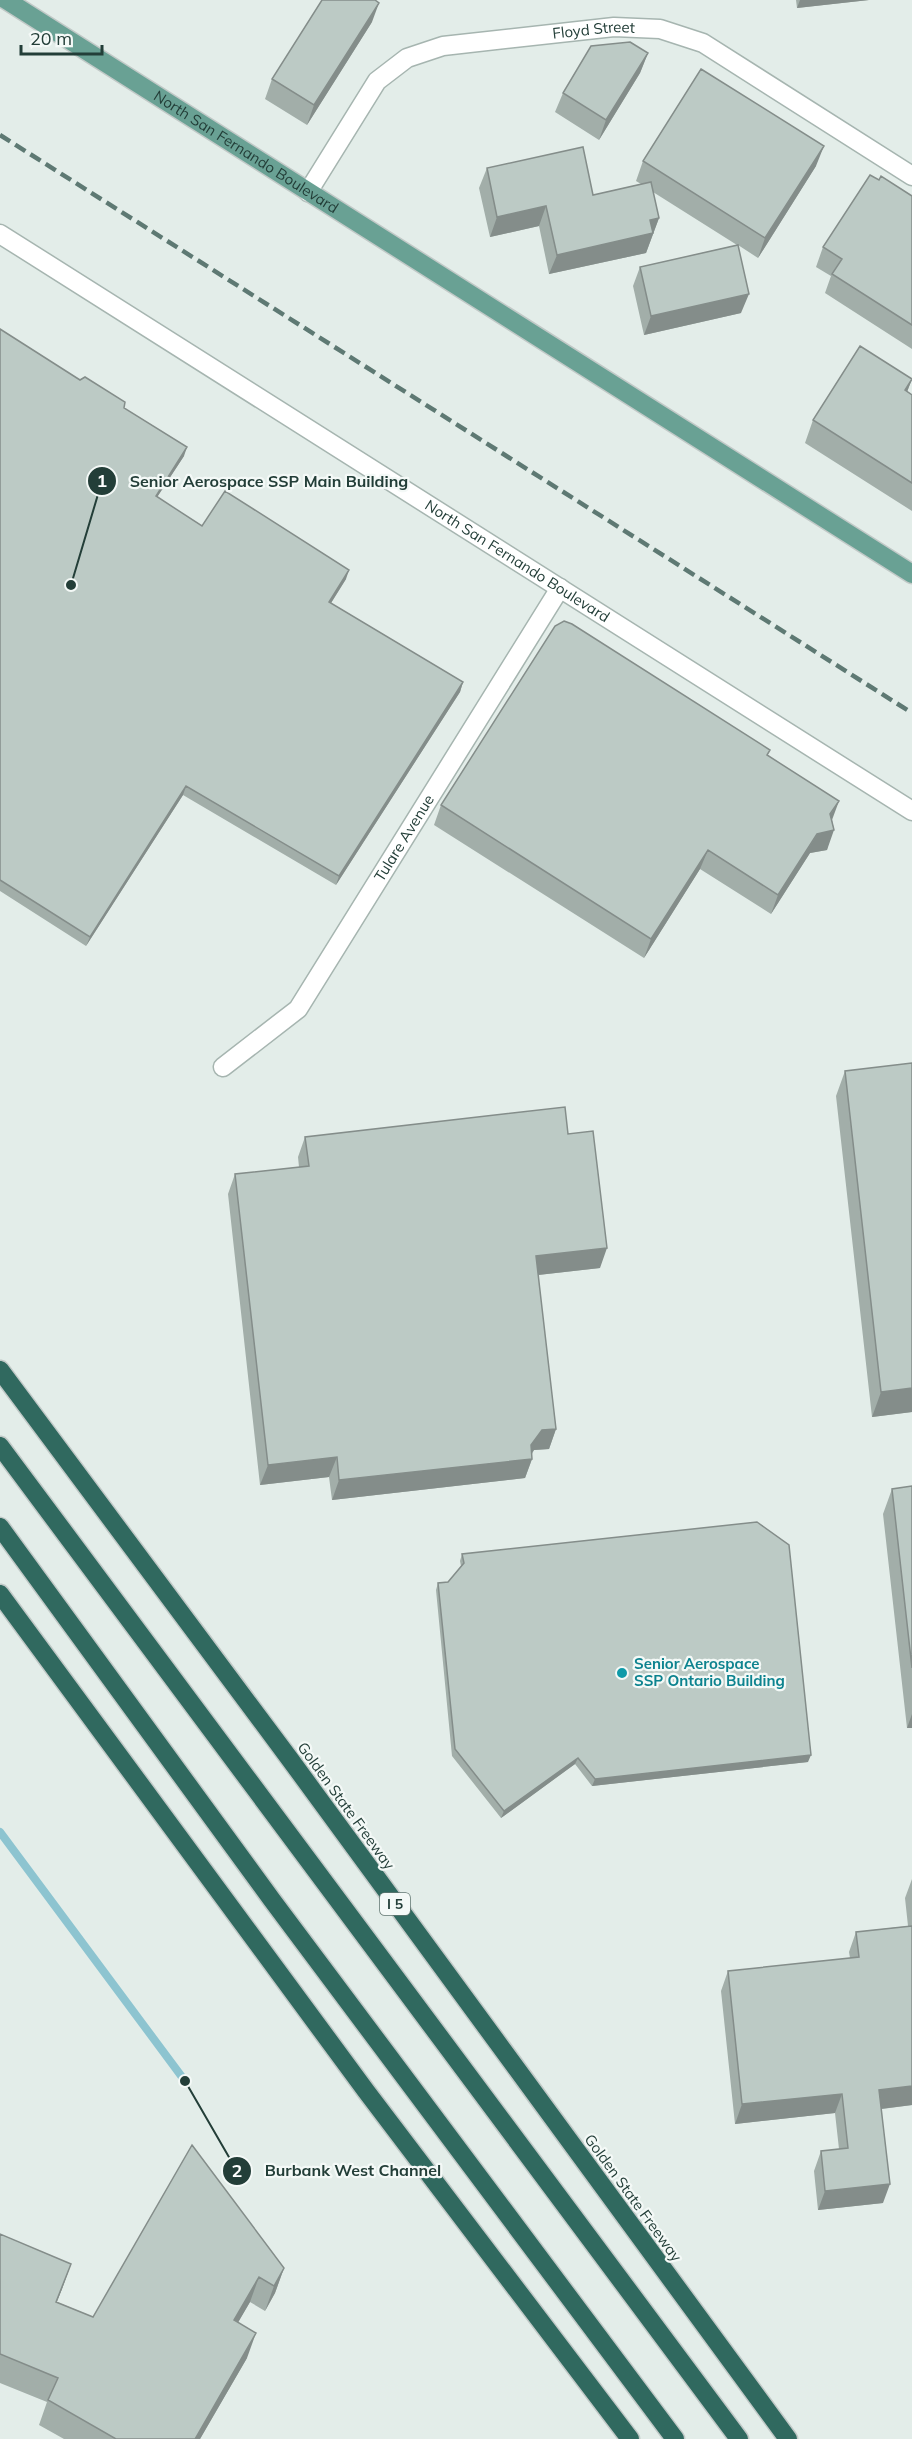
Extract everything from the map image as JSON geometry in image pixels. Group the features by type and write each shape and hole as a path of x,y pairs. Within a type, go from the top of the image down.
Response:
{"highway":[{"name":"Golden State Freeway","path":"0,1370 289,1758 788,2439"},
{"path":"0,1446 739,2439"},
{"path":"0,1527 272,1900 675,2439"},
{"path":"0,1594 359,2082 630,2439"}],"main road":[{"name":"North San Fernando Boulevard","path":"6,0 912,574"}],"street":[{"name":"Floyd Street","path":"308,192 377,81 407,58 443,46 614,27 660,29 703,43 912,176"},
{"name":"North San Fernando Boulevard","path":"0,234 912,811"},
{"name":"Tulare Avenue","path":"223,1067 298,1009 560,588"}],"building":[{"path":"322,0 375,0 379,3 314,105 272,79"},
{"path":"630,42 648,53 606,120 563,93 591,46"},
{"path":"701,69 824,146 765,238 643,161"},
{"path":"583,147 593,195 651,182 659,218 650,220 653,233 557,255 546,206 497,217 487,168"},
{"path":"870,175 879,180 881,176 912,196 912,325 832,274 842,259 823,247"},
{"path":"738,245 749,294 651,316 640,267"},
{"path":"0,329 80,380 85,377 125,402 124,408 187,447 156,496 202,526 225,491 349,570 329,602 463,682 339,876 186,786 90,937 0,880"},
{"path":"860,346 912,379 905,390 912,395 912,483 813,420"},
{"path":"564,621 770,750 767,755 839,801 830,814 834,830 817,834 778,895 708,850 651,939 441,805 555,626"},
{"path":"912,1063 912,1388 881,1392 845,1071"},
{"path":"565,1107 568,1134 593,1131 607,1248 536,1256 556,1429 542,1430 531,1445 532,1459 339,1480 337,1457 268,1465 235,1174 309,1166 305,1137"},
{"path":"912,1486 912,1668 892,1489"},
{"name":"Senior Aerospace SSP Ontario Building","path":"757,1522 789,1545 811,1755 595,1779 578,1758 504,1811 455,1749 438,1583 448,1582 464,1563 462,1554"},
{"path":"912,1926 912,2086 879,2090 890,2184 825,2191 821,2151 848,2148 842,2094 742,2104 728,1971 859,1957 856,1932"},
{"path":"192,2145 284,2268 274,2286 259,2277 234,2320 256,2333 195,2439 116,2439 48,2400 58,2378 0,2354 0,2234 71,2264 56,2302 93,2317"}],"waterway":[{"path":"0,1832 185,2081"}],"railway":[{"path":"0,135 912,713"}],"place":[{"name":"Senior Aerospace SSP Main Building","path":"71,585"},
{"name":"Senior Aerospace SSP Ontario Building","path":"622,1673"},
{"name":"Burbank West Channel","path":"185,2081"}]}
